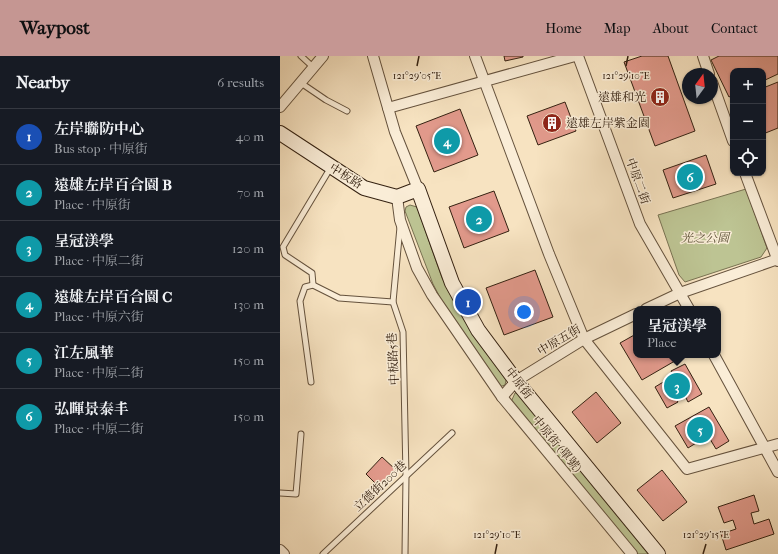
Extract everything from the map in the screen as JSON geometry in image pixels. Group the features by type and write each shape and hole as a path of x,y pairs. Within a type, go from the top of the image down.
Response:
{"street":[{"path":"280,106 323,56"},
{"path":"373,56 395,132 418,189 397,197"},
{"path":"475,56 548,254 584,339 687,468 778,444"},
{"path":"388,108 575,56"},
{"name":"中原二街","path":"578,56 640,224 686,306"},
{"path":"703,56 707,68"},
{"path":"718,99 733,140"},
{"name":"中板路","path":"280,133 364,188 397,197"},
{"path":"652,306 680,293 778,260 746,176"},
{"name":"中原街","path":"418,189 452,283 478,330 516,380 658,554"},
{"name":"中原街 (單號)","path":"397,197 400,220 417,268 432,296 502,397 632,554"},
{"name":"中原五街","path":"502,397 516,380 584,339 633,315"},
{"path":"716,358 778,472"},
{"path":"280,550 284,554"}],"lane":[{"path":"301,56 314,68"},
{"path":"301,83 326,100 347,111"},
{"path":"313,285 312,273 285,254 283,248 331,166"},
{"name":"中板路5巷","path":"400,220 393,302 403,332 406,476 405,554"},
{"path":"311,382 300,301 305,287 313,285 339,298 393,302"},
{"name":"立德街200巷","path":"323,554 452,433"},
{"path":"280,493 296,494 302,434"}],"green space":[{"name":"光之公園","path":"746,189 767,248 761,257 685,282 679,275 658,215"},
{"path":"410,205 417,207 442,278 459,309 506,380 505,385 499,387 444,305 433,284 405,211 406,207"},
{"path":"515,393 518,393 652,554 637,554 511,402"}],"building":[{"path":"504,56 523,56 523,57 505,61"},
{"name":"遠雄和光","path":"642,56 668,56 682,95 682,104 685,104 695,131 655,146 624,62"},
{"path":"719,56 778,56 778,74 766,80 766,68 730,68 729,97 718,74 718,68 715,68 711,60"},
{"path":"778,82 778,128 766,133 766,104 766,87"},
{"name":"遠雄左岸紫金園","path":"565,102 576,131 538,145 527,116"},
{"path":"460,109 478,155 434,172 416,126"},
{"path":"706,155 716,184 673,198 663,170"},
{"path":"494,191 509,231 464,248 449,207"},
{"path":"535,270 553,317 504,335 486,288"},
{"path":"633,336 633,358 680,358 642,380 620,343"},
{"path":"685,364 702,394 688,402 684,394 676,399 678,402 667,408 655,387 665,381 667,385 676,380 671,371"},
{"path":"596,392 621,423 597,443 572,412"},
{"path":"709,407 729,441 716,449 707,434 700,438 701,440 688,448 675,426"},
{"path":"382,457 396,470 380,488 366,474"},
{"path":"662,470 687,502 663,521 637,490"},
{"path":"754,495 759,511 751,513 754,524 769,519 774,534 726,550 721,534 736,529 733,520 724,523 718,507"}],"place":[{"name":"遠雄和光","path":"660,97"},
{"name":"遠雄左岸紫金園","path":"552,123"},
{"name":"遠雄左岸百合園 C","path":"447,141"},
{"name":"弘暉景泰丰","path":"690,177"},
{"name":"遠雄左岸百合園 B","path":"479,219"},
{"name":"左岸聯防中心","path":"468,302"},
{"name":"呈冠渼學","path":"677,386"},
{"name":"江左風華","path":"700,430"}]}
